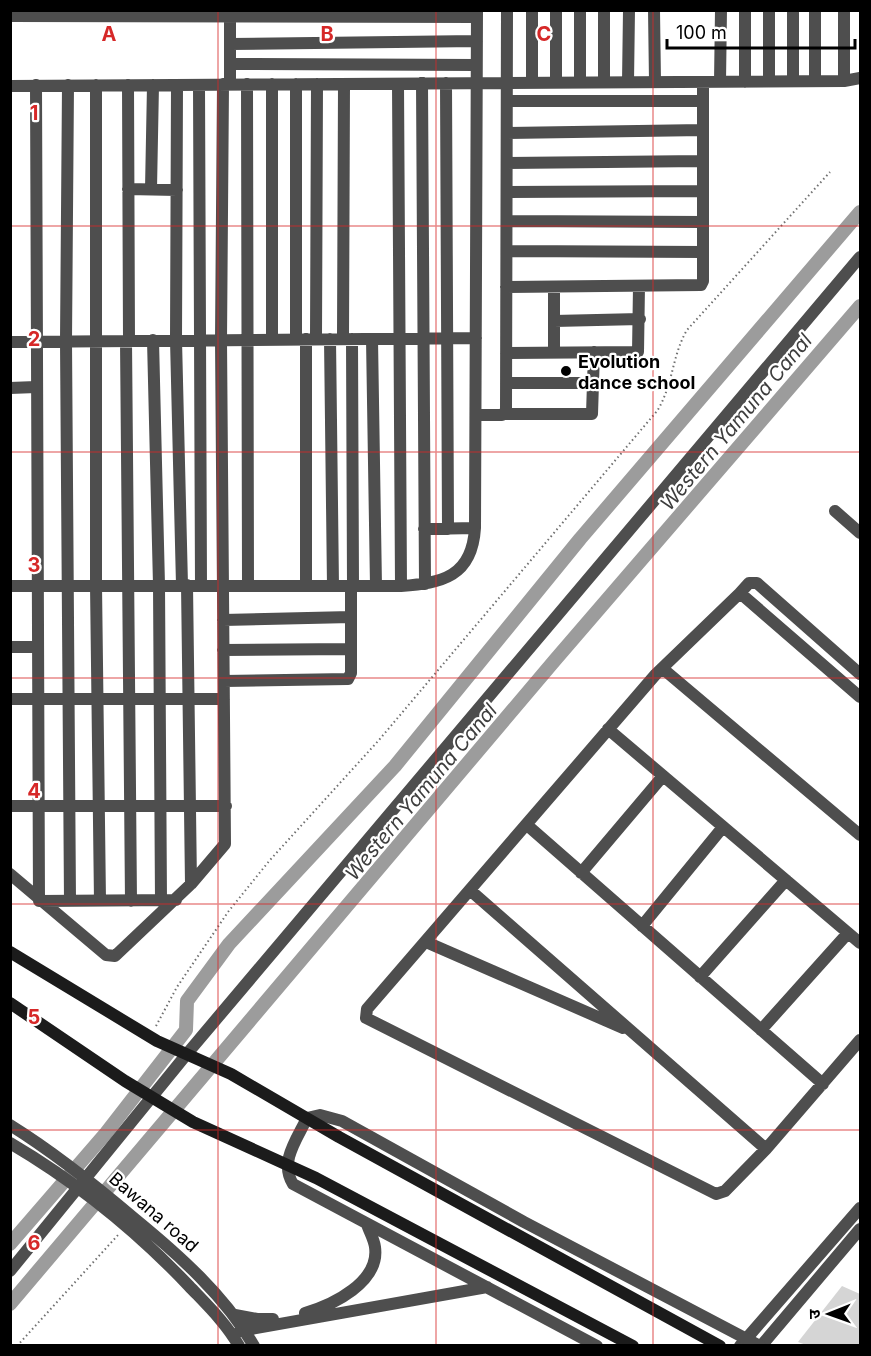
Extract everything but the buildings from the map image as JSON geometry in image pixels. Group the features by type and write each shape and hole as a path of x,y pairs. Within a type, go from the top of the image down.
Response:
{"main road":[{"path":"10,952 153,1040 231,1074 720,1346"},
{"path":"10,1003 125,1081 194,1122 286,1164 633,1346"}],"street":[{"path":"504,414 507,287 507,10"},
{"path":"531,83 532,10"},
{"path":"556,10 556,83"},
{"path":"580,10 580,82"},
{"path":"604,10 604,82"},
{"path":"628,82 629,10"},
{"path":"654,10 655,82"},
{"path":"720,82 721,10"},
{"path":"745,10 745,82"},
{"path":"769,10 769,81"},
{"path":"793,10 793,81"},
{"path":"815,10 815,81"},
{"path":"844,10 844,81"},
{"path":"10,874 39,902 110,957 119,954 176,900 225,844 222,340 230,14"},
{"path":"10,16 477,14 475,528 473,547 454,574 441,582 400,586 10,586"},
{"path":"230,44 477,41"},
{"path":"230,64 476,65"},
{"path":"10,86 745,82 844,81 861,78"},
{"path":"507,287 701,285 703,281 702,82"},
{"path":"422,83 425,584"},
{"path":"446,83 448,529"},
{"path":"247,84 248,585"},
{"path":"272,84 272,339"},
{"path":"296,84 306,339 306,586"},
{"path":"306,339 317,84"},
{"path":"224,681 345,680 351,673 352,586 344,84"},
{"path":"398,84 400,586"},
{"path":"68,85 66,341 70,902"},
{"path":"96,85 96,585 100,901"},
{"path":"128,85 130,901"},
{"path":"151,189 153,85"},
{"path":"177,85 176,340 189,699 191,884"},
{"path":"199,85 198,340 201,585"},
{"path":"36,86 39,902"},
{"path":"507,101 703,101"},
{"path":"507,133 703,130"},
{"path":"507,163 703,161"},
{"path":"128,189 177,190"},
{"path":"507,192 703,191"},
{"path":"507,220 703,222"},
{"path":"507,251 703,252"},
{"path":"10,1270 85,1183 185,1055 861,257"},
{"path":"506,353 638,352 639,286"},
{"path":"554,287 554,352"},
{"path":"554,321 639,320"},
{"path":"10,342 476,338"},
{"path":"330,339 333,586"},
{"path":"372,339 376,586"},
{"path":"153,340 159,585 161,901"},
{"path":"476,415 589,415 594,409 594,352"},
{"path":"506,383 594,383"},
{"path":"10,388 36,387"},
{"path":"835,511 861,533"},
{"path":"424,529 475,528"},
{"path":"861,674 756,583 749,583 662,668 608,729 368,1009 366,1018 716,1194 725,1191 766,1149 861,1040"},
{"path":"740,593 861,697"},
{"path":"223,620 351,617"},
{"path":"10,647 38,647"},
{"path":"223,650 351,649"},
{"path":"662,668 861,836"},
{"path":"10,699 224,699"},
{"path":"608,729 861,943"},
{"path":"581,873 663,776"},
{"path":"10,806 226,806"},
{"path":"527,825 823,1084"},
{"path":"642,926 723,827"},
{"path":"700,977 786,880"},
{"path":"471,891 766,1149"},
{"path":"39,902 176,900"},
{"path":"760,1030 848,933"},
{"path":"426,942 634,1033"},
{"path":"597,1346 293,1184 288,1176 286,1164 307,1118 320,1115 342,1121 743,1342 760,1346 861,1229"},
{"name":"Bawana road","path":"10,1125 116,1209 170,1247 235,1315 254,1346"},
{"name":"Bawana road","path":"10,1143 85,1183"},
{"path":"743,1342 861,1208"},
{"name":"Bawana road","path":"116,1209 127,1225 161,1256 232,1333 239,1346"},
{"path":"235,1315 257,1319 292,1316 327,1305 354,1289 372,1269 375,1248 367,1224"},
{"path":"232,1333 487,1287"}],"path":[{"path":"153,1040 177,987 228,912 380,740 657,411 663,401 677,350 687,330 830,172"},
{"path":"17,1346 127,1225"}],"shaded area":[{"path":"842,1286 860,1294 860,1345 806,1345 798,1342"}],"waterway":[{"path":"10,1244 106,1133 186,1030 187,1001 229,944 395,766 580,539 860,212"},
{"name":"Western Yamuna Canal","path":"10,1304 555,660 860,306"}],"place":[{"name":"Evolution dance school","path":"566,371"}]}
